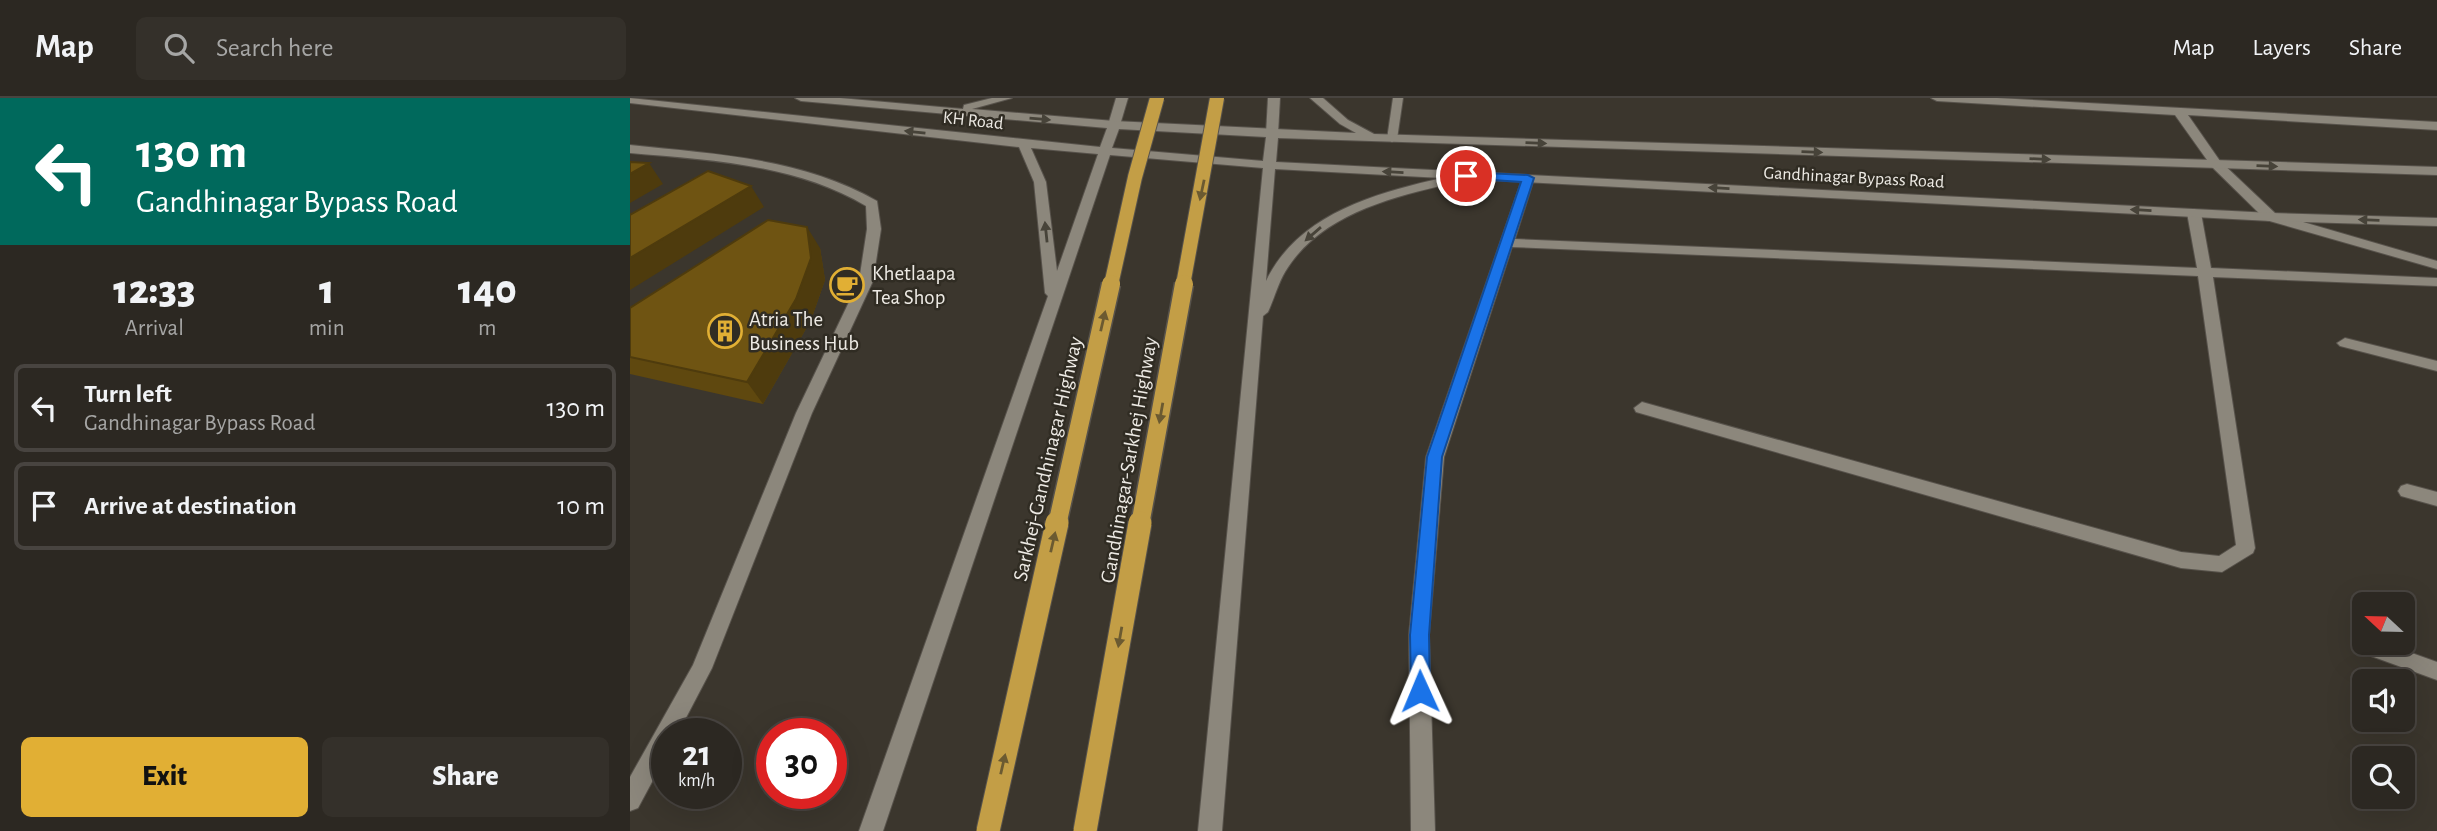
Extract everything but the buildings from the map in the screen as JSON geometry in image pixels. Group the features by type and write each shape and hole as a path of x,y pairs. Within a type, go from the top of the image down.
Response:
{"highway":[{"name":"Sarkhej-Gandhinagar Highway","path":"988,831 1135,177 1157,98"},
{"name":"Gandhinagar-Sarkhej Highway","path":"1085,831 1217,98"}],"main road":[{"name":"KH Road","path":"801,98 1114,125 1272,134"},
{"path":"951,111 1006,98"},
{"path":"871,831 1122,98"},
{"path":"1210,831 1274,98"},
{"path":"1316,98 1344,122 1374,138"},
{"path":"1937,98 2437,126"},
{"name":"KH Road","path":"630,100 1023,144 1269,165"},
{"path":"2180,113 2216,164 2271,216 2437,265"},
{"name":"Gandhinagar Bypass Road","path":"1272,134 2437,171"},
{"path":"1023,144 1040,182 1053,300"},
{"path":"630,149 762,167 833,182 853,190 872,204 874,229 866,281 804,413 702,668 630,800"},
{"name":"Gandhinagar Bypass Road","path":"1269,165 2194,213 2437,222"},
{"path":"1256,324 1280,269 1300,245 1325,223 1394,192 1466,176"},
{"path":"1423,831 1419,635 1434,457 1528,178"},
{"path":"1642,408 2181,560 2222,564 2246,548 2194,213"},
{"path":"1506,243 2205,275 2437,282"},
{"path":"2345,343 2437,366"},
{"path":"2407,491 2437,499"},
{"path":"2392,655 2437,671"}],"lane":[{"path":"1392,139 1398,98"}],"place":[{"name":"Khetlaapa Tea Shop","path":"847,285"},
{"name":"Atria The Business Hub","path":"725,331"}],"route":[{"path":"1420,691 1419,635 1434,457 1528,178 1466,176"}]}
